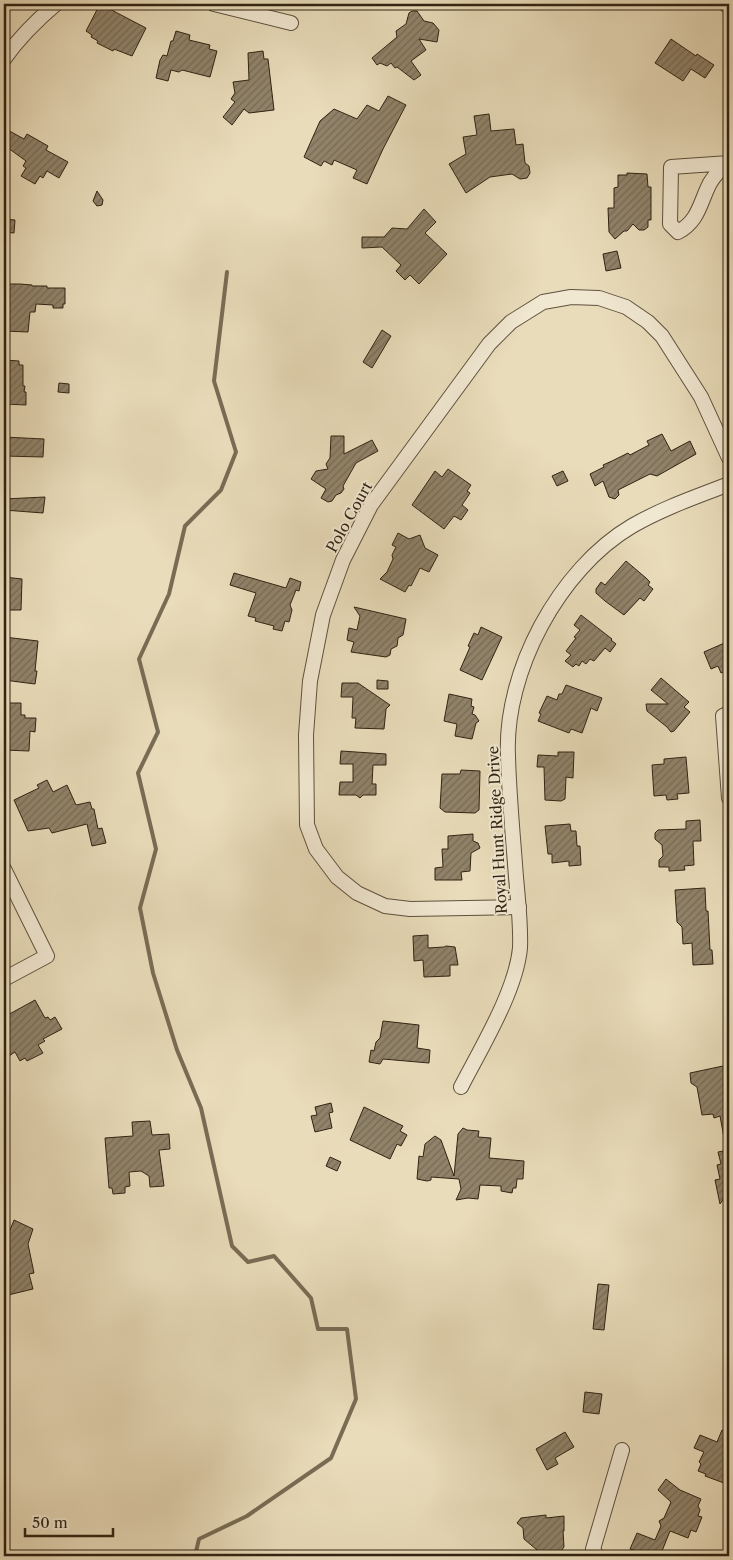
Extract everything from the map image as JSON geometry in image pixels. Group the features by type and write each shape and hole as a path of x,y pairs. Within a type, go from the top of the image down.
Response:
{"street":[{"path":"4,59 13,46 56,4"},
{"path":"214,4 291,23"},
{"path":"725,4 729,6"},
{"path":"727,163 712,180 696,216 687,227 678,232 670,224 671,167 727,163"},
{"name":"Polo Court","path":"519,907 410,909 385,906 357,893 337,877 316,849 308,824 306,735 310,682 323,615 343,560 371,505 489,344 511,322 543,302 571,296 598,298 626,307 648,322 662,336 701,397 729,458"},
{"name":"Royal Hunt Ridge Drive","path":"461,1087 511,985 520,948 519,907 508,753 509,726 516,689 523,664 531,646 546,616 558,598 581,569 608,543 631,527 665,509 729,484"},
{"path":"726,715 729,798"},
{"path":"4,869 47,956 4,979"},
{"path":"597,1556 593,1549 622,1450"}],"building":[{"path":"100,4 146,28 132,56 114,49 113,51 97,43 98,41 86,31"},
{"path":"417,11 424,21 433,23 439,30 437,42 419,39 426,50 411,61 421,75 414,80 397,67 395,68 391,63 387,66 380,63 377,65 372,58 397,37 396,31 406,24 409,13"},
{"path":"176,31 190,35 189,40 210,45 209,49 217,51 210,77 182,70 179,72 171,70 168,81 156,78 160,60 163,55 167,56"},
{"path":"671,39 696,56 697,54 714,65 705,78 691,69 683,81 655,63"},
{"path":"263,51 264,59 268,59 274,110 249,113 244,109 232,125 223,117 235,102 231,99 235,93 233,82 249,80 248,53"},
{"path":"388,96 406,105 367,184 353,178 357,170 334,160 332,165 324,161 321,166 304,157 320,121 334,109 357,119 367,105 379,111"},
{"path":"489,114 491,131 514,129 516,145 523,144 525,163 529,166 530,173 527,178 520,179 512,174 490,177 466,193 449,164 466,154 463,137 477,135 474,116"},
{"path":"4,128 24,139 27,134 48,146 46,150 68,162 59,178 47,171 43,178 40,176 35,184 21,176 26,168 23,166 26,161 4,145"},
{"path":"627,173 647,174 648,187 651,187 651,220 648,220 648,227 644,230 639,230 633,224 627,231 624,231 615,239 609,232 608,208 614,208 614,188 618,187 618,175 627,175"},
{"path":"97,191 103,200 102,205 97,206 93,201"},
{"path":"424,209 436,222 425,233 447,254 419,284 410,275 405,280 396,271 401,265 382,247 362,248 362,237 384,237 392,228 407,229"},
{"path":"4,219 15,220 14,233 4,232"},
{"path":"617,251 621,268 606,271 603,254"},
{"path":"4,284 65,288 65,304 63,304 63,308 53,308 53,305 36,304 35,312 30,312 28,332 4,331"},
{"path":"382,330 391,336 372,368 363,362"},
{"path":"4,360 19,361 19,365 23,365 23,386 25,386 24,392 26,392 26,405 4,404"},
{"path":"59,383 69,384 69,393 58,392"},
{"path":"662,434 671,451 690,441 696,454 657,476 650,474 618,490 619,495 615,499 609,497 603,481 595,486 590,474 604,467 603,465 628,453 630,455 649,445 647,441"},
{"path":"331,436 344,436 344,454 372,440 378,451 356,463 343,486 344,489 332,501 328,502 321,498 326,489 311,479 316,471 328,469 326,464 330,458"},
{"path":"4,437 44,439 43,457 4,456"},
{"path":"448,469 471,485 467,491 470,493 462,505 468,510 461,520 454,516 444,529 412,505 435,471 442,477"},
{"path":"563,471 568,481 557,486 552,476"},
{"path":"45,497 43,513 4,510 4,499"},
{"path":"398,533 409,539 420,535 425,548 438,555 429,572 420,568 411,586 409,585 405,592 380,579 387,572 393,559 392,555 396,547 392,545"},
{"path":"626,561 650,582 648,585 653,589 644,601 640,598 624,615 596,593 596,589 601,582 605,585"},
{"path":"234,573 286,588 290,578 301,582 299,591 296,590 290,605 292,610 289,622 285,621 282,631 273,629 274,626 255,621 256,618 248,616 256,593 230,585"},
{"path":"4,577 22,579 21,610 4,610"},
{"path":"354,607 406,619 403,635 398,638 397,646 391,649 390,655 386,657 351,652 354,642 347,640 349,628 357,630 360,616"},
{"path":"581,615 616,644 610,652 605,648 594,661 590,659 586,664 582,661 579,666 576,664 573,667 565,661 571,655 566,651 580,630 574,625"},
{"path":"481,627 502,637 482,680 460,670 474,633 478,635"},
{"path":"4,637 38,641 35,684 4,680"},
{"path":"729,641 729,669 721,673 718,666 711,669 704,652"},
{"path":"661,678 689,702 684,707 690,712 671,732 647,711 646,704 668,704 651,690"},
{"path":"377,680 388,681 388,689 377,689"},
{"path":"342,683 358,683 390,705 386,709 384,729 355,728 356,718 352,718 353,697 341,697"},
{"path":"566,685 602,698 597,711 591,708 582,733 571,729 569,733 538,721 541,714 539,713 547,696 557,700"},
{"path":"449,694 472,699 471,706 474,707 472,714 479,721 476,723 472,739 455,736 457,724 444,721"},
{"path":"6,703 21,703 21,715 25,715 25,718 36,718 35,732 30,731 29,751 4,750"},
{"path":"341,751 386,754 386,765 373,765 372,784 376,784 376,795 363,795 360,798 356,795 339,795 340,782 353,782 353,764 340,764"},
{"path":"558,752 574,752 573,778 566,777 565,799 561,801 545,800 544,767 537,767 538,755 558,756"},
{"path":"686,757 689,793 677,794 678,799 667,800 666,795 654,796 652,765 664,764 664,759"},
{"path":"461,770 480,771 479,810 475,813 445,812 440,808 442,774 460,774"},
{"path":"47,780 53,792 67,785 76,805 90,802 92,809 94,809 98,829 102,828 106,843 92,846 87,824 52,833 49,828 28,831 14,800 39,788 37,785"},
{"path":"700,820 701,841 693,841 694,865 684,866 685,870 669,871 669,867 659,867 659,860 663,856 662,845 655,839 655,833 658,830 686,829 686,821"},
{"path":"570,824 571,831 576,831 577,846 580,846 581,865 569,866 569,861 552,863 552,854 548,854 545,826"},
{"path":"473,834 473,841 478,843 480,848 471,853 470,871 461,872 462,880 435,880 435,868 443,867 442,849 448,849 448,836"},
{"path":"705,888 710,950 712,950 713,964 693,965 692,943 683,944 682,927 677,922 675,890"},
{"path":"428,935 428,948 455,947 458,965 450,965 450,976 424,977 423,960 414,961 413,936"},
{"path":"35,1000 45,1018 48,1017 50,1020 55,1017 62,1029 43,1039 45,1041 38,1045 43,1053 27,1061 25,1058 20,1061 15,1052 9,1056 4,1046 4,1017"},
{"path":"383,1021 419,1025 417,1048 430,1050 429,1063 383,1059 380,1064 369,1062 371,1050 374,1051 376,1042 380,1038"},
{"path":"723,1066 729,1100 729,1138 724,1138 720,1116 714,1118 713,1114 702,1115 697,1087 691,1083 690,1073"},
{"path":"331,1103 333,1112 329,1113 332,1128 315,1132 311,1116 317,1115 315,1107"},
{"path":"364,1107 403,1126 400,1131 407,1135 401,1146 397,1144 390,1159 350,1140"},
{"path":"150,1121 152,1135 169,1134 170,1149 159,1150 164,1186 150,1187 149,1176 141,1171 129,1172 130,1186 125,1187 125,1193 113,1194 112,1188 109,1188 105,1138 133,1136 132,1122"},
{"path":"463,1128 479,1131 478,1137 491,1138 489,1158 524,1161 523,1179 517,1179 516,1188 513,1188 512,1193 501,1191 501,1186 480,1185 478,1199 456,1200 461,1189 459,1179 431,1177 431,1180 427,1181 417,1179 419,1156 423,1157 425,1144 435,1136 441,1140 454,1176 458,1134"},
{"path":"729,1150 729,1203 725,1203 724,1198 720,1204 715,1180 720,1179 717,1165 721,1164 718,1152"},
{"path":"330,1157 341,1162 337,1171 326,1166"},
{"path":"14,1220 33,1229 28,1244 34,1273 29,1274 33,1289 4,1296 4,1255 9,1253 6,1240 4,1239 4,1228 10,1230"},
{"path":"598,1284 609,1285 604,1330 593,1329"},
{"path":"585,1392 602,1394 599,1414 583,1412"},
{"path":"722,1430 729,1433 729,1478 726,1477 724,1483 705,1476 706,1474 698,1471 701,1464 699,1462 704,1452 694,1448 700,1435 717,1442"},
{"path":"565,1432 574,1447 555,1458 558,1464 547,1470 536,1449"},
{"path":"666,1479 680,1490 701,1499 698,1506 700,1510 698,1516 702,1517 696,1532 691,1530 688,1538 670,1531 660,1556 631,1556 634,1550 630,1549 637,1533 655,1540 661,1526 659,1521 664,1518 671,1502 658,1490"},
{"path":"546,1515 546,1518 564,1516 564,1547 561,1551 543,1555 524,1539 523,1528 517,1523 521,1518"}],"waterway":[{"path":"195,1556 199,1539 247,1516 331,1458 356,1399 347,1329 318,1329 311,1298 274,1256 248,1262 232,1246 201,1108 177,1050 153,973 140,908 156,849 138,773 158,732 139,659 169,594 185,526 221,490 236,452 214,381 227,272"}]}
